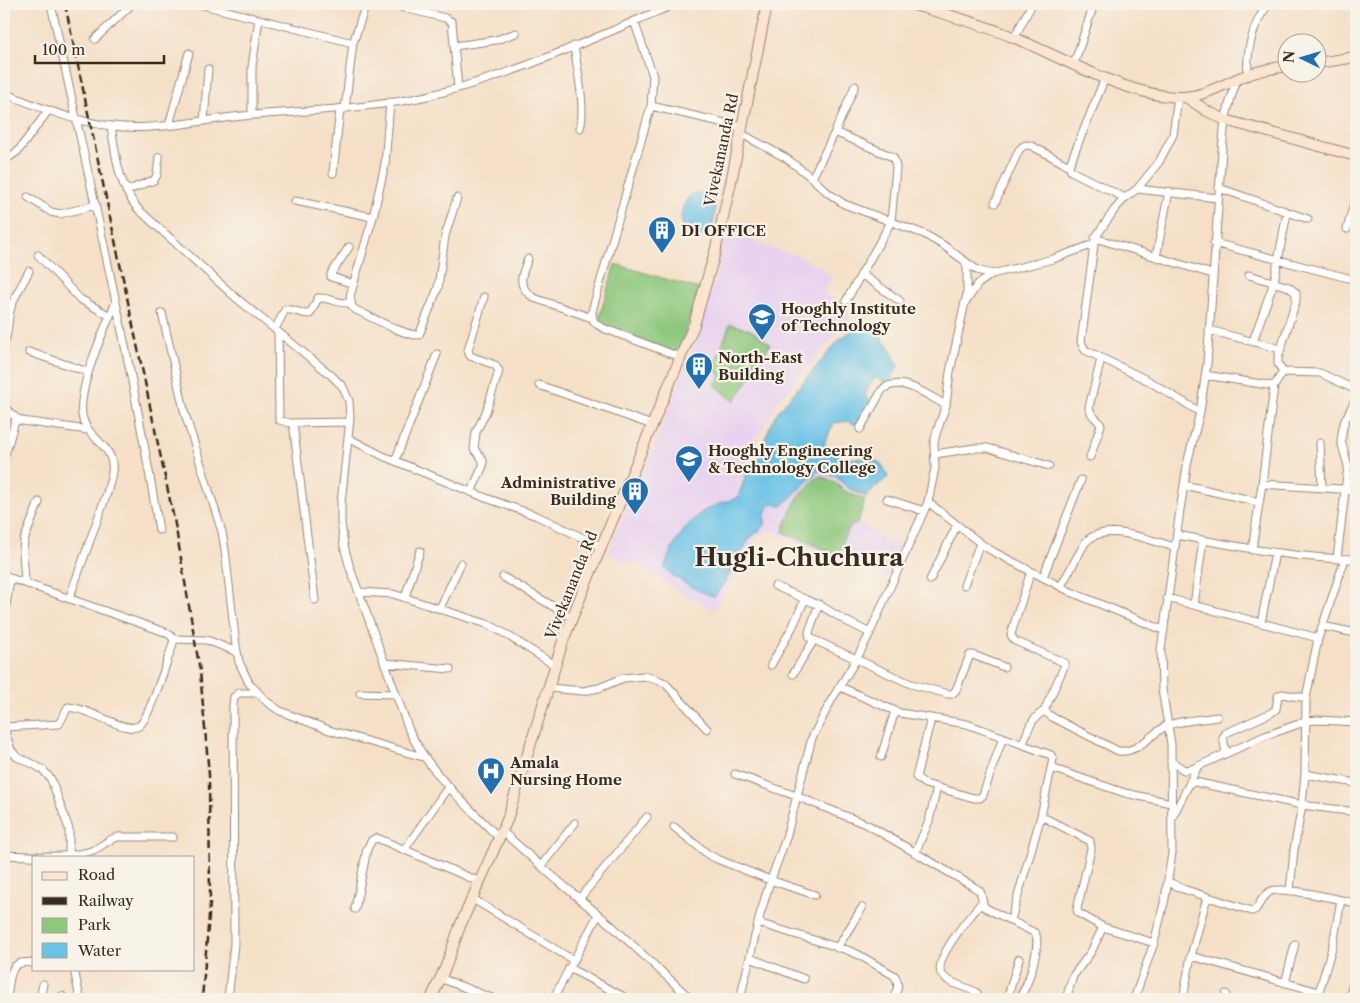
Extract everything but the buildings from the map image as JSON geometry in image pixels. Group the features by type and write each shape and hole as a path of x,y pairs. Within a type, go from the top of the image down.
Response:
{"street":[{"path":"51,4 116,301 144,440 159,530"},
{"path":"95,39 129,4"},
{"path":"199,4 215,6 354,43"},
{"path":"333,173 354,43 366,4"},
{"path":"388,4 446,18 452,22 458,88"},
{"path":"4,93 48,111 76,119 111,126 130,127 169,125 252,115 342,109 390,102 484,81 675,4"},
{"name":"Vivekananda Rd","path":"431,999 472,899 501,835 548,688 573,618 694,325 704,295 731,182 767,4"},
{"path":"911,4 1014,38 1105,78 1145,92 1182,97 1215,89 1248,75 1278,67"},
{"path":"1014,38 1032,4"},
{"path":"1074,64 1094,4"},
{"path":"1248,75 1248,58 1254,30 1259,16 1269,4"},
{"path":"252,115 252,67 259,19"},
{"path":"634,21 653,76 651,106 592,311 592,318 595,324 603,328 680,357"},
{"path":"454,46 496,40 516,32"},
{"path":"574,46 580,93 582,122 580,128"},
{"path":"169,125 189,53"},
{"path":"1328,61 1356,57"},
{"path":"204,121 208,69"},
{"path":"1069,166 1105,78"},
{"path":"1134,999 1154,944 1169,882 1173,816 1171,803 1171,761 1161,670 1163,630 1184,485 1200,412 1205,375 1225,120 1236,80"},
{"path":"812,178 855,86"},
{"path":"1182,97 1225,120 1356,156"},
{"path":"1182,97 1168,146 1150,175 1115,209 1094,241 1081,342 1085,350 1148,380 1200,412"},
{"path":"390,102 388,150 373,217 350,296 351,303 356,310 406,333 418,335 438,288 445,236 457,198"},
{"path":"651,106 741,130 786,158 844,204 924,234 943,245 977,270 992,274"},
{"path":"4,161 18,151 48,111"},
{"path":"111,126 121,181 138,208 227,290 331,375 343,387 349,401 348,438 341,504 344,546 384,663 418,750 449,786 501,835 598,914 691,999"},
{"path":"835,132 893,157 896,162 891,222 846,301"},
{"path":"995,203 1022,146 1032,146 1069,166 1071,171 1125,198"},
{"path":"126,191 154,180 157,175 159,157"},
{"path":"1219,188 1308,220"},
{"path":"1137,189 1169,191 1218,198"},
{"path":"1156,257 1169,191"},
{"path":"28,197 51,212 60,214 96,205"},
{"path":"1347,229 1356,198"},
{"path":"294,201 373,217"},
{"path":"1253,341 1274,282 1287,213"},
{"path":"964,305 978,284 992,274 1053,259 1094,241 1212,274"},
{"path":"1214,244 1348,278"},
{"path":"348,247 331,277 354,284"},
{"path":"38,255 80,299 110,316"},
{"path":"528,259 521,276 521,281 529,294 534,298 592,318"},
{"path":"740,999 758,923 770,880 786,838 812,738 870,633 928,502 933,479 936,434 946,405 950,372 964,305 967,284 965,261"},
{"path":"4,343 7,337 9,313 29,271"},
{"path":"862,274 900,301"},
{"path":"1249,275 1293,290 1297,296 1280,349 1278,364 1283,372"},
{"path":"471,492 483,466 483,460 474,449 476,432 486,412 499,371 495,365 470,356 468,350 484,297"},
{"path":"349,422 293,423 280,420 278,414 276,331 285,310 290,309 310,314 318,298 325,298 337,303 351,303"},
{"path":"69,598 107,493 113,465 109,454 88,430 82,414 82,403 88,372 116,301"},
{"path":"162,313 185,414 222,532 237,652 242,671 249,684 280,711 329,730 423,757"},
{"path":"1209,330 1280,349"},
{"path":"29,352 88,372"},
{"path":"395,460 437,354"},
{"path":"1090,458 1101,425 1090,413 1089,407 1101,359"},
{"path":"1252,550 1274,386 1283,372"},
{"path":"1283,372 1320,373 1356,390"},
{"path":"1205,375 1274,386"},
{"path":"860,429 882,390 894,384 910,387 946,405"},
{"path":"539,385 652,425"},
{"path":"1290,891 1305,774 1306,698 1318,638 1341,559 1348,466 1341,441 1343,427 1356,399"},
{"path":"4,407 22,421 88,430"},
{"path":"4,458 16,418"},
{"path":"293,423 315,600"},
{"path":"348,438 471,492 537,516 602,547"},
{"path":"1320,443 1322,488"},
{"path":"935,454 988,448 1049,466"},
{"path":"1043,577 1082,480"},
{"path":"1262,484 1356,490"},
{"path":"1184,485 1259,502"},
{"path":"887,499 924,511"},
{"path":"25,583 22,550 24,540 40,502"},
{"path":"928,502 994,552 1102,606 1163,630"},
{"path":"930,580 957,525"},
{"path":"1061,586 1090,537 1116,531 1175,547"},
{"path":"1176,535 1252,550 1356,559"},
{"path":"1194,605 1203,540"},
{"path":"964,585 980,543"},
{"path":"405,597 420,551"},
{"path":"1261,623 1276,552"},
{"path":"440,608 461,563"},
{"path":"1023,744 1030,724 1036,716 1044,711 1065,663 1016,641 1012,637 1011,634 1031,571"},
{"path":"4,619 7,576 164,632 174,639 207,640 237,652"},
{"path":"503,577 573,618"},
{"path":"775,586 819,604 870,633"},
{"path":"359,592 393,594 487,624 556,666"},
{"path":"1167,598 1318,638"},
{"path":"770,664 793,626 806,599"},
{"path":"819,604 809,636 856,660 911,684 952,694 956,690 970,656 973,655 1004,667"},
{"path":"1322,626 1356,634"},
{"path":"69,856 69,829 50,779 43,770 17,757 6,741 4,728 59,724 68,707 79,709 124,726 133,728 138,726 147,715 174,639"},
{"path":"793,674 814,640"},
{"path":"384,663 450,669"},
{"path":"548,688 583,691 599,688 628,677 644,676 665,683 707,729"},
{"path":"840,686 895,711 931,719 961,722 1051,755 1053,759 1041,816 1011,920"},
{"path":"228,999 234,944 233,706 234,697 239,693 258,693"},
{"path":"360,693 396,694"},
{"path":"1226,753 1223,737 1226,733 1271,713 1276,709 1278,696 1282,694 1306,698"},
{"path":"881,757 895,711"},
{"path":"1044,711 1052,717 1123,752 1132,749 1167,725 1217,717"},
{"path":"931,719 916,777 925,784 974,798 980,798 983,795 1003,737"},
{"path":"1171,761 1184,770 1197,768 1265,736 1307,721 1356,722"},
{"path":"1051,768 1125,793 1171,803"},
{"path":"1173,816 1197,768"},
{"path":"735,774 868,825 980,891 984,907 1035,933 1038,937 1027,986 1018,999"},
{"path":"1305,774 1356,783"},
{"path":"1190,781 1302,805 1356,812"},
{"path":"404,850 449,786"},
{"path":"915,853 929,821 937,788"},
{"path":"1041,816 1090,840 1091,850 1077,909 1078,913 1103,927 1154,944"},
{"path":"580,899 647,817"},
{"path":"541,866 575,823"},
{"path":"674,827 709,854 770,880 815,895"},
{"path":"4,855 69,856 92,851 112,838 173,837"},
{"path":"355,909 367,849 372,840 376,838 480,882"},
{"path":"1169,882 1206,897 1252,911 1256,909 1266,894 1272,891 1290,891 1356,903"},
{"path":"1182,999 1206,897"},
{"path":"472,899 573,960"},
{"path":"1191,956 1285,983 1318,996 1333,944 1341,900"},
{"path":"978,999 977,993 973,990 948,980 943,976 940,971 940,965 952,942 982,902"},
{"path":"836,948 862,908"},
{"path":"553,999 598,914"},
{"path":"758,923 859,955 895,976 898,981 898,988 893,999"},
{"path":"1066,999 1073,976 1091,952 1103,927"},
{"path":"1285,983 1295,944"},
{"path":"750,958 804,979"},
{"path":"1007,999 1019,959"},
{"path":"7,999 14,966 21,963 32,963"},
{"path":"569,968 628,999"},
{"path":"74,970 80,999"},
{"path":"1349,999 1356,973"},
{"path":"440,978 494,999"},
{"path":"40,999 43,984"}],"shaded area":[{"name":"Hooghly Engineering & Technology College","path":"724,232 733,233 773,249 797,255 819,267 832,276 823,291 854,313 778,401 758,438 753,435 758,446 746,467 739,487 767,500 818,472 835,478 847,490 867,499 859,522 877,536 907,547 894,579 822,554 768,529 755,539 714,610 683,594 633,561 629,564 608,554 627,506 652,454 687,360 704,365 720,374 705,364 689,359 713,287"}],"green space":[{"path":"615,264 699,289 678,355 600,324 600,315"},
{"path":"730,324 751,330 770,344 756,369 734,401 715,385 721,375 713,369"},
{"path":"819,476 834,481 843,490 865,500 857,524 851,526 843,539 840,556 783,532 796,501"}],"water":[{"path":"694,193 705,194 714,200 715,215 712,225 710,230 703,236 687,231 681,220 684,204"},
{"path":"860,325 873,329 887,345 898,364 894,375 888,383 876,378 870,384 865,396 871,401 856,425 847,421 834,423 824,443 837,455 873,460 880,463 888,477 866,497 848,488 836,477 818,471 782,506 771,504 765,513 765,525 750,538 714,597 688,585 670,573 664,568 675,544 685,529 704,511 738,498 748,468 761,455 767,433 776,414 840,339"}],"railway":[{"path":"65,4 176,529 200,671 209,775 210,903 202,999"}],"place":[{"name":"DI OFFICE","path":"662,254"},
{"name":"Hooghly Institute of Technology","path":"762,341"},
{"name":"North-East Building","path":"699,390"},
{"name":"Hooghly Engineering & Technology College","path":"689,483"},
{"name":"Administrative Building","path":"635,515"},
{"name":"Amala Nursing Home","path":"491,795"}],"district":[{"name":"Hugli-Chuchura","path":"799,557"}]}
